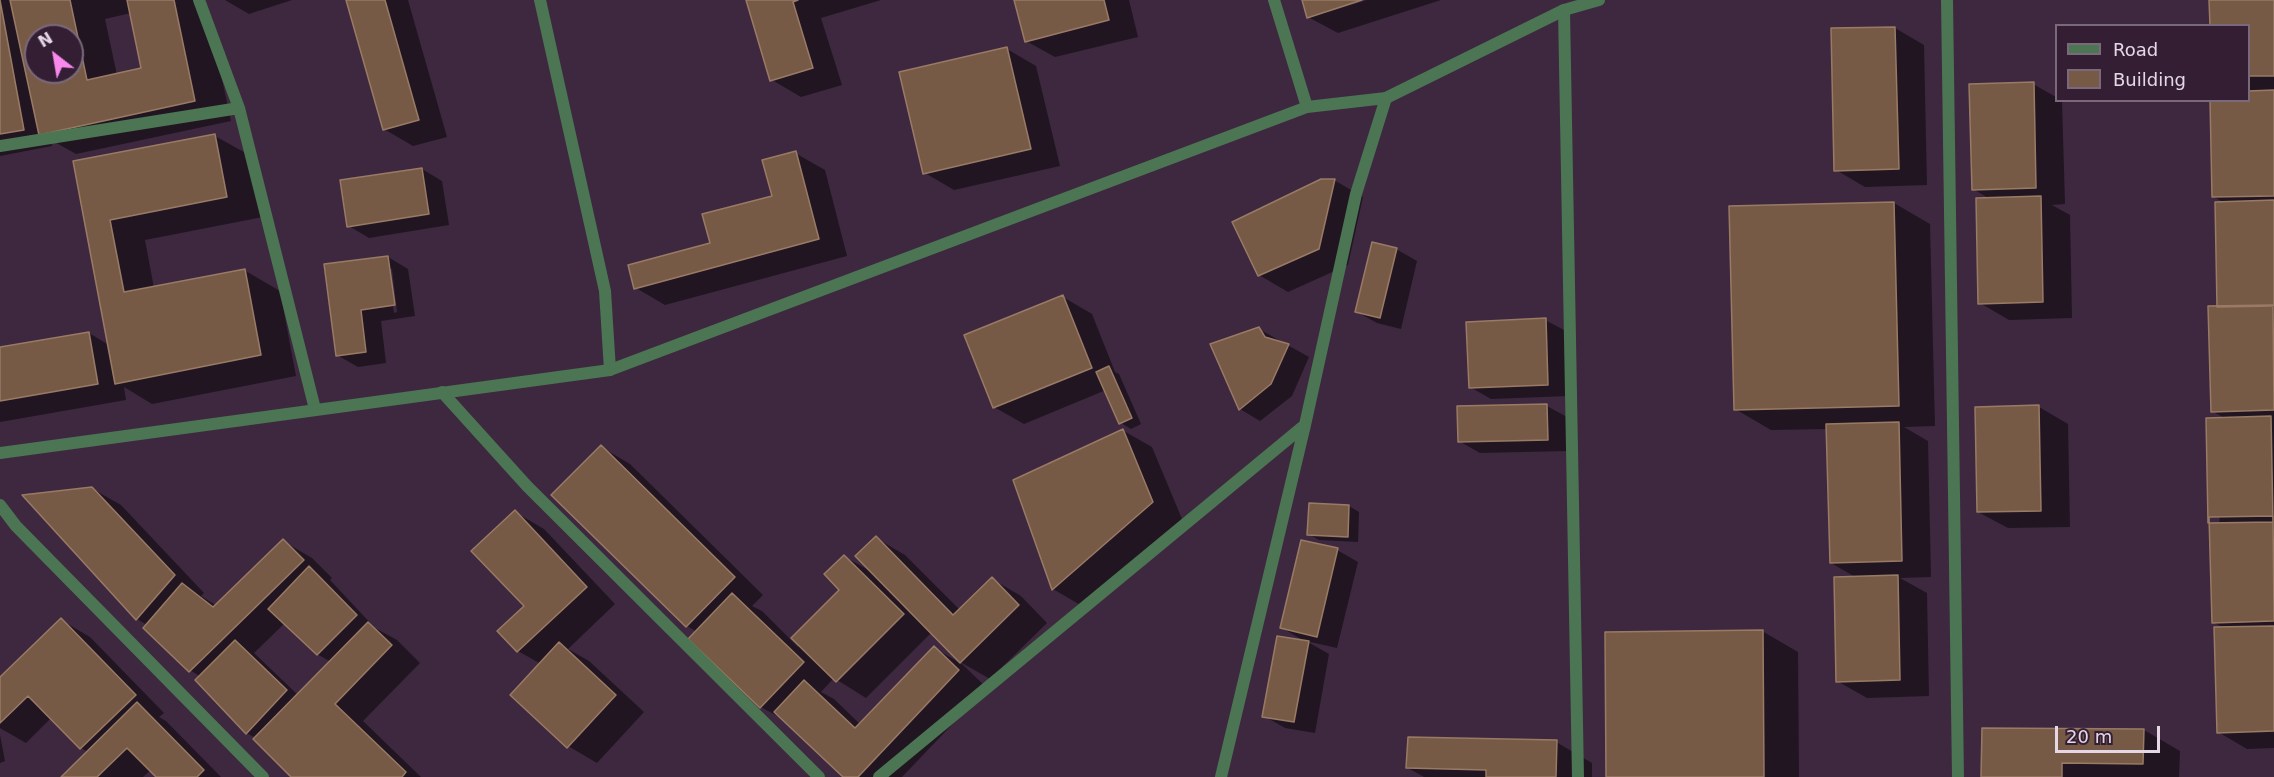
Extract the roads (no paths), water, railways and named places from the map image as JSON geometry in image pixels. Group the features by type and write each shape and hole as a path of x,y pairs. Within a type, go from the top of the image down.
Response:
{"street":[{"path":"199,0 239,108 315,409"},
{"path":"540,0 605,291 610,369"},
{"path":"1274,0 1307,107"},
{"path":"0,453 610,369 1307,107 1386,98 1564,10 1599,0"},
{"path":"1947,0 1958,777"},
{"path":"1564,10 1578,777"},
{"path":"1221,777 1305,424 1356,194 1386,98"},
{"path":"0,146 239,108"},
{"path":"442,392 527,486 819,777"},
{"path":"879,777 1305,424"},
{"path":"0,505 24,534 263,777"}]}
